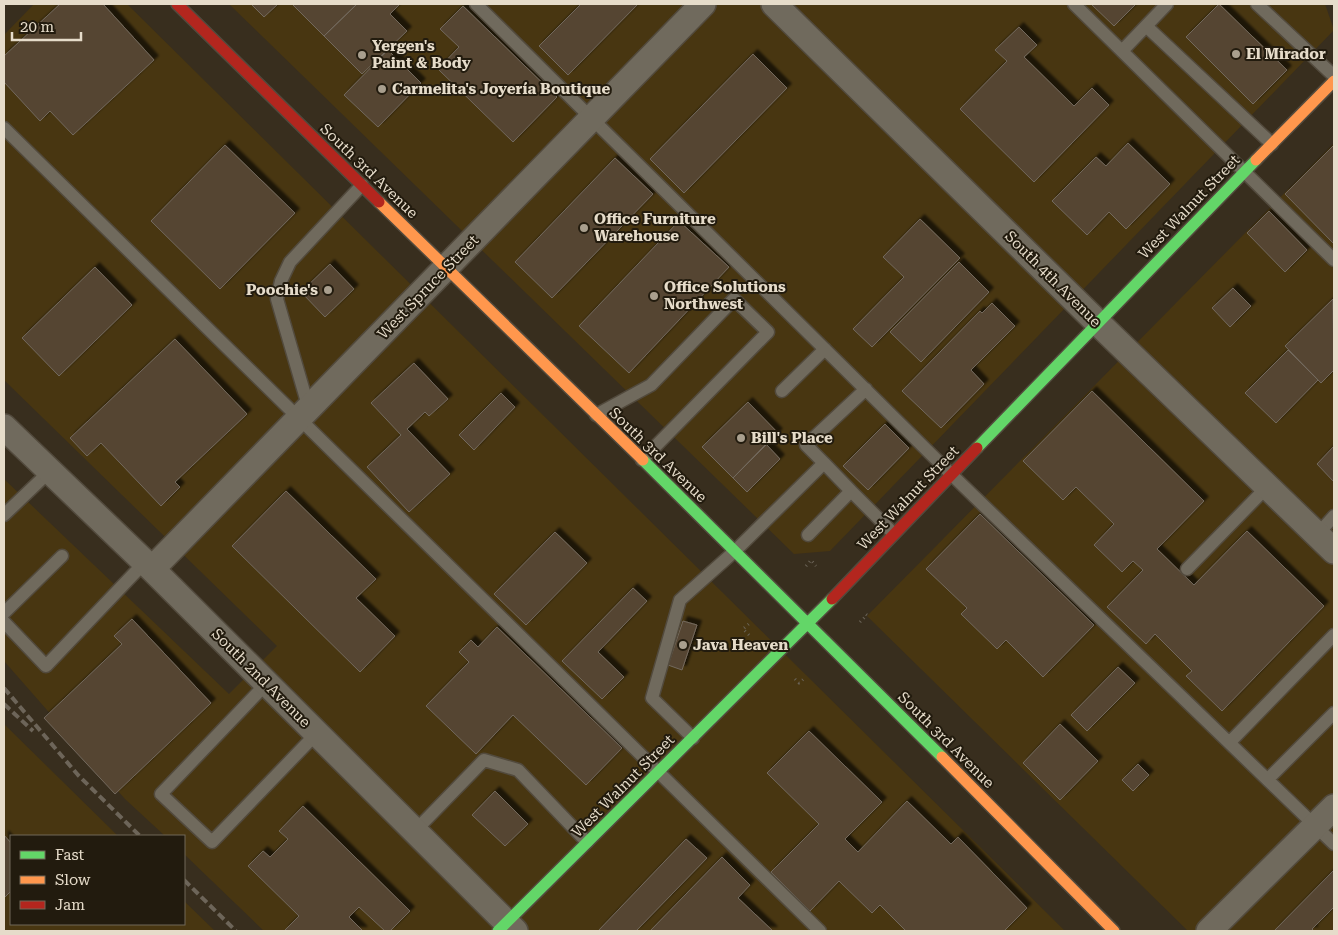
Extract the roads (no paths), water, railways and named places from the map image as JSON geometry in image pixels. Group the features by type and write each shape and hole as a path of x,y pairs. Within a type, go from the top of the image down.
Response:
{"street":[{"name":"South 3rd Avenue","path":"177,4 808,623 1114,931"},
{"name":"West Spruce Street","path":"149,565 304,414 703,4"},
{"name":"South 4th Avenue","path":"774,4 1097,322 1326,543"},
{"name":"West Walnut Street","path":"506,928 587,842 808,623 1097,322 1334,81"},
{"name":"South 2nd Avenue","path":"4,427 149,565 415,831 506,928"},
{"path":"1209,931 1334,807"}],"lane":[{"path":"476,4 952,474 1334,844"},
{"path":"1074,4 1334,260"},
{"path":"1122,51 1167,4"},
{"path":"1257,4 1334,76"},
{"path":"1146,26 1272,144"},
{"path":"4,128 304,414 658,772 820,931"},
{"path":"304,414 277,299 281,281 290,262 362,185"},
{"path":"596,415 651,385 734,299 768,332 642,460"},
{"path":"782,391 825,349"},
{"path":"866,389 806,445 893,533"},
{"path":"693,738 652,698 680,600 735,551 824,463"},
{"path":"4,515 50,472"},
{"path":"1187,569 1267,487"},
{"path":"808,535 851,491"},
{"path":"1326,543 1334,516"},
{"path":"4,613 62,556"},
{"path":"4,622 46,666 149,565"},
{"path":"1230,742 1334,635"},
{"path":"267,683 161,794 212,842 317,733"},
{"path":"1268,779 1334,713"},
{"path":"415,831 484,760 518,770 587,842"}],"railway":[{"path":"4,688 78,775 139,835"},
{"path":"4,704 33,731"},
{"path":"185,881 236,931"}],"place":[{"name":"El Mirador","path":"1236,54"},
{"name":"Yergen's Paint & Body","path":"362,55"},
{"name":"Carmelita's Joyería Boutique","path":"382,89"},
{"name":"Office Furniture Warehouse","path":"584,228"},
{"name":"Poochie's","path":"328,290"},
{"name":"Office Solutions Northwest","path":"654,296"},
{"name":"Bill's Place","path":"741,438"},
{"name":"Java Heaven","path":"683,645"}]}
